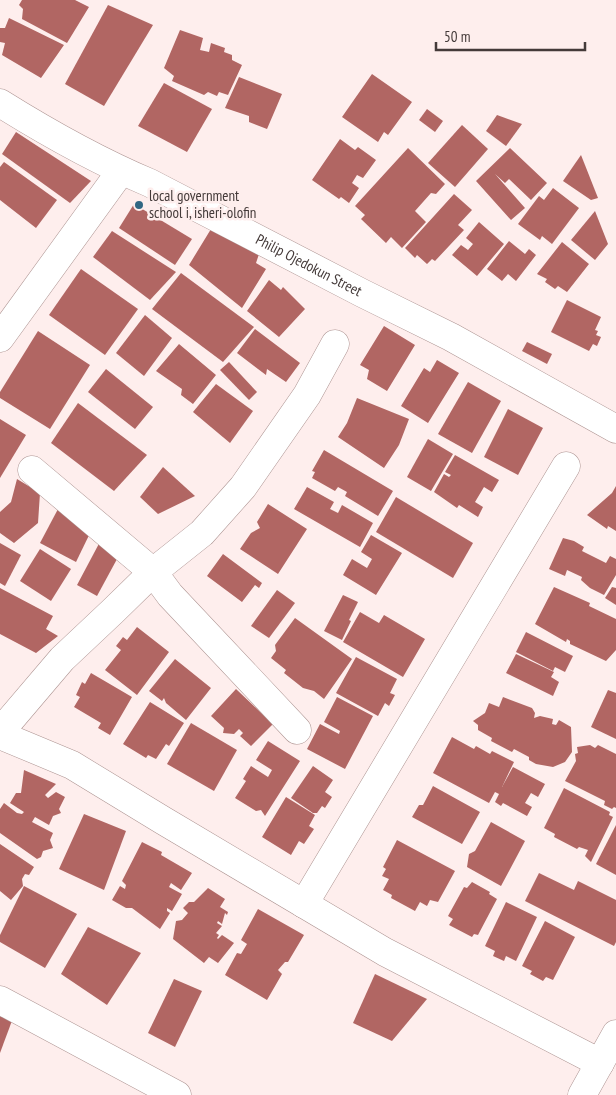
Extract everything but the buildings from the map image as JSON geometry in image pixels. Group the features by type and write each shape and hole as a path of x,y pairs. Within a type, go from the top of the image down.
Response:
{"street":[{"name":"Philip Ojedokun Street","path":"0,103 36,126 121,171 150,183 451,337 616,429"},
{"path":"0,338 121,171"},
{"path":"335,344 307,395 243,487 202,533 153,572 62,659 0,734 72,765 385,952 600,1063"},
{"path":"304,904 566,466"},
{"path":"32,470 153,572 170,596 297,730"},
{"path":"0,1000 177,1095"},
{"path":"582,1095 616,1034"}],"place":[{"name":"local government school i, isheri-olofin","path":"139,205"}]}
